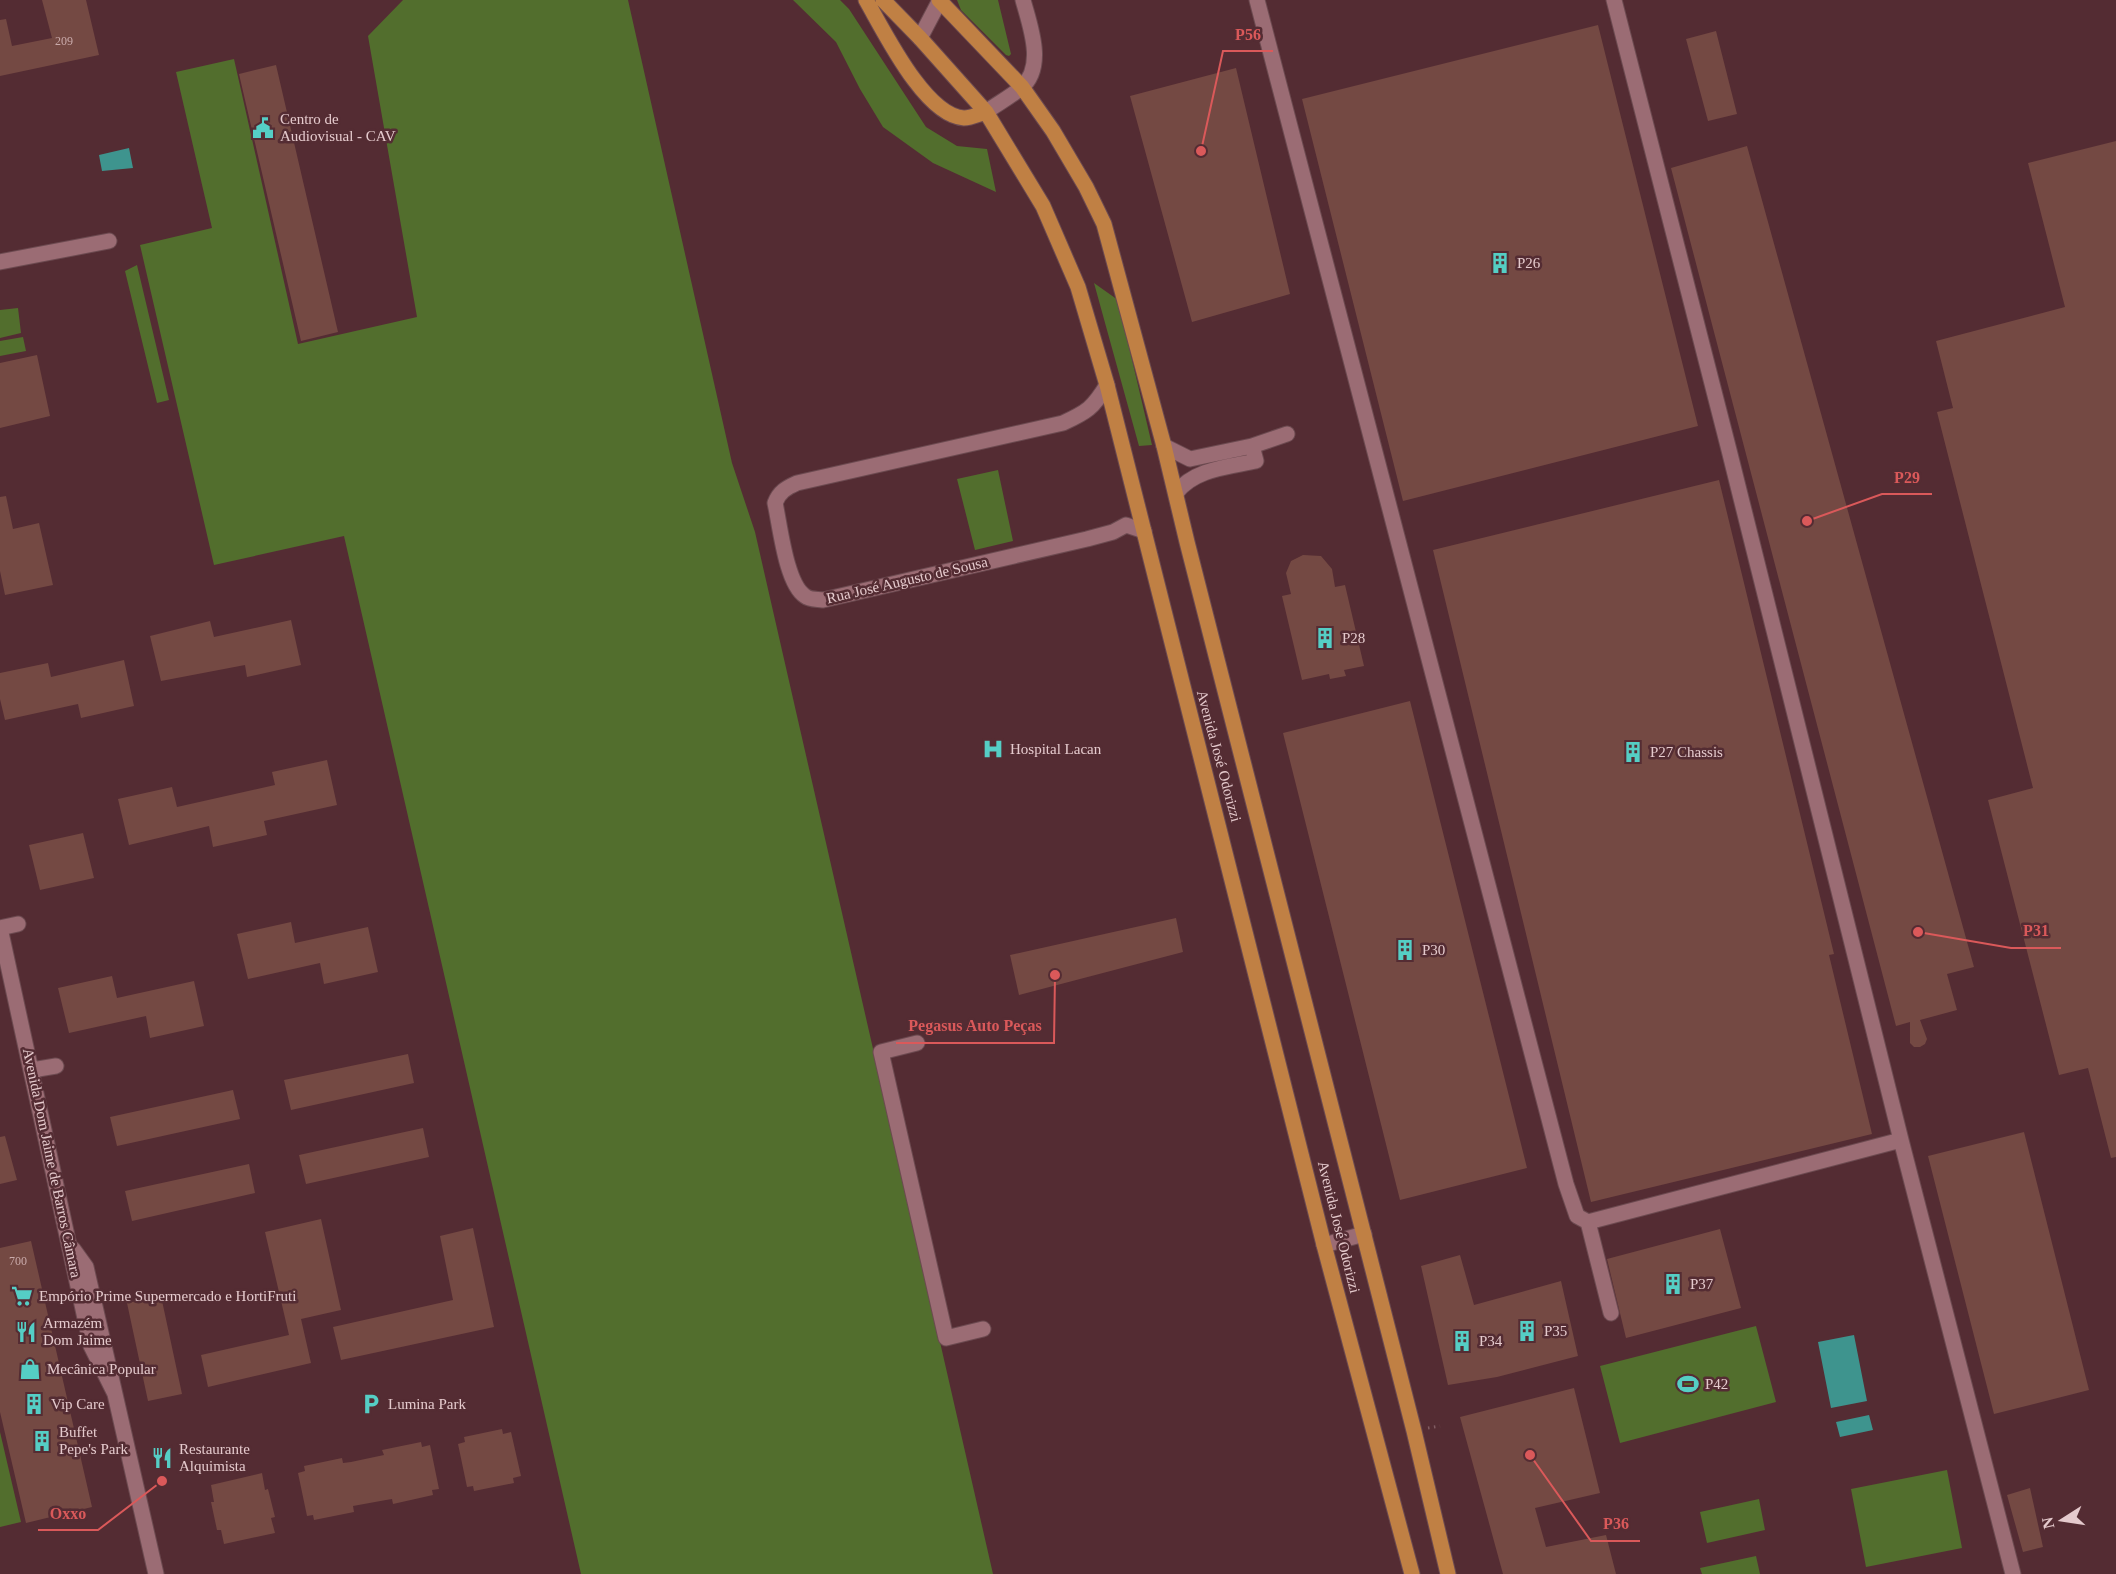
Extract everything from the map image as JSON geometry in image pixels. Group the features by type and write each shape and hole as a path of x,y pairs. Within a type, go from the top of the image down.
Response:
{"main road":[{"path":"866,0 914,79 932,102 947,113 965,118 986,112"},
{"name":"Avenida José Odorizzi","path":"883,0 986,112 1043,206 1078,287 1107,385 1324,1245 1412,1574"},
{"name":"Avenida José Odorizzi","path":"939,0 1022,87 1053,131 1086,187 1104,224 1176,493 1414,1431 1448,1574"}],"street":[{"path":"920,38 939,0"},
{"path":"986,112 1022,87 1031,74 1035,60 1023,0"},
{"path":"1257,0 1566,1184 1577,1216 1588,1222 1901,1140"},
{"path":"1614,0 1901,1140 2013,1574"},
{"path":"0,262 109,242"},
{"name":"Rua José Augusto de Sousa","path":"1107,385 1097,402 1085,413 1064,423 797,483 785,488 778,495 775,503 791,577 803,596 823,600 1087,539 1113,532 1126,525 1144,531"},
{"path":"1164,446 1190,459 1252,446 1287,434"},
{"path":"1176,493 1182,485 1195,476 1256,461 1252,446"},
{"path":"1190,459 1195,476"},
{"path":"0,928 18,924"},
{"name":"Avenida Dom Jaime de Barros Câmara","path":"0,928 91,1346 115,1394"},
{"path":"917,1043 881,1052 920,1231 946,1338 983,1329"},
{"path":"32,1070 56,1066"},
{"path":"1588,1222 1611,1313"},
{"path":"1324,1245 1364,1234"},
{"name":"Avenida Dom Jaime de Barros Câmara","path":"70,1244 86,1268 156,1574"}],"green space":[{"path":"403,0 628,0 732,463 755,532 993,1574 581,1574 344,536 214,565 140,245 212,228 176,72 234,59 298,344 417,317 368,36"},
{"path":"793,0 840,0 849,9 926,127 957,146 987,149 996,192 933,163 883,127 836,42"},
{"path":"957,0 998,0 1011,54 1009,56 961,10"},
{"path":"137,265 169,400 157,403 125,271"},
{"path":"1094,283 1118,300 1152,445 1139,446"},
{"path":"18,308 21,333 0,338 0,310"},
{"path":"23,337 26,351 0,356 0,341"},
{"path":"998,470 1013,541 975,550 957,479"},
{"name":"P42","path":"1756,1326 1776,1402 1620,1443 1600,1366"},
{"path":"0,1432 21,1522 0,1527"},
{"path":"1947,1470 1962,1548 1866,1567 1851,1489"},
{"path":"1759,1499 1765,1530 1707,1543 1700,1512"},
{"path":"1756,1556 1760,1574 1702,1574 1700,1568"}],"water":[{"path":"129,148 133,168 102,171 99,155"},
{"path":"1854,1335 1867,1401 1831,1408 1818,1342"},
{"path":"1869,1415 1873,1430 1840,1437 1836,1422"}],"building":[{"path":"42,0 86,0 99,55 0,76 0,20 6,19 12,46 52,38"},
{"name":"P26","path":"1598,25 1698,426 1403,501 1302,99"},
{"path":"1716,31 1737,114 1708,121 1686,39"},
{"path":"276,65 338,332 301,341 239,74"},
{"path":"1236,68 1290,294 1192,322 1130,96"},
{"path":"2116,141 2116,1157 2111,1158 2088,1068 2059,1075 1988,800 2033,788 1937,412 1953,408 1936,341 2065,307 2028,163"},
{"path":"1747,146 1974,967 1947,974 1957,1010 1920,1020 1927,1039 1920,1047 1914,1047 1910,1043 1910,1022 1896,1026 1671,168"},
{"path":"37,355 50,416 0,428 0,363"},
{"name":"P27 Chassis","path":"1719,480 1834,954 1829,955 1872,1134 1591,1202 1433,550"},
{"path":"6,496 13,529 39,523 53,585 5,595 0,571 0,497"},
{"name":"P28","path":"1303,555 1321,556 1332,569 1335,587 1345,585 1364,666 1344,670 1346,676 1330,679 1329,674 1302,680 1282,596 1291,594 1286,573 1291,561"},
{"path":"291,620 301,665 247,677 245,665 161,681 150,636 210,621 214,637"},
{"path":"124,660 134,706 81,718 78,704 5,720 0,699 0,673 48,663 51,677"},
{"name":"P30","path":"1410,701 1527,1168 1400,1200 1283,733"},
{"path":"327,760 337,805 264,821 267,835 213,847 209,826 129,845 118,799 172,787 177,807 275,785 272,772"},
{"path":"83,833 94,878 40,890 29,845"},
{"path":"1176,918 1183,952 1019,995 1010,955"},
{"path":"291,922 295,943 368,927 378,972 324,984 320,963 248,979 237,934"},
{"path":"112,976 117,998 194,981 204,1026 150,1038 146,1016 69,1033 58,988"},
{"path":"408,1054 414,1083 291,1110 284,1080"},
{"path":"233,1090 240,1119 117,1146 110,1117"},
{"path":"423,1128 429,1157 306,1184 299,1155"},
{"path":"2024,1132 2089,1390 1994,1414 1928,1156"},
{"path":"5,1136 17,1180 0,1184 0,1137"},
{"path":"249,1164 255,1193 132,1221 125,1191"},
{"path":"321,1219 341,1310 301,1319 311,1363 208,1387 201,1355 289,1335 265,1232"},
{"path":"473,1228 494,1327 341,1360 333,1327 453,1300 440,1236"},
{"name":"P37","path":"1720,1229 1741,1308 1626,1338 1607,1259"},
{"path":"31,1241 92,1507 26,1523 0,1412 0,1248"},
{"path":"1460,1255 1474,1305 1561,1281 1578,1356 1497,1377 1448,1385 1421,1266"},
{"path":"161,1296 182,1394 148,1401 127,1303"},
{"path":"1574,1388 1600,1493 1535,1508 1546,1547 1606,1535 1616,1574 1503,1574 1460,1417"},
{"path":"502,1429 503,1434 511,1432 521,1476 513,1478 514,1483 474,1491 473,1486 467,1487 458,1444 465,1442 464,1437"},
{"path":"421,1442 422,1447 430,1445 439,1489 432,1490 433,1495 393,1504 392,1499 353,1506 354,1512 314,1520 313,1515 307,1516 298,1473 305,1471 304,1466 342,1458 343,1463 351,1462 384,1455 382,1450"},
{"path":"262,1473 265,1490 268,1489 275,1517 271,1518 275,1533 224,1544 221,1530 217,1530 211,1502 214,1502 211,1485"},
{"path":"2030,1488 2043,1547 2023,1552 2007,1495"}],"place":[{"name":"Centro de Audiovisual - CAV","path":"263,128"},
{"name":"P56","path":"1201,151"},
{"name":"P26","path":"1500,263"},
{"name":"P29","path":"1807,521"},
{"name":"P28","path":"1325,638"},
{"name":"Hospital Lacan","path":"993,749"},
{"name":"P27 Chassis","path":"1633,752"},
{"name":"P31","path":"1918,932"},
{"name":"P30","path":"1405,950"},
{"name":"Pegasus Auto Peças","path":"1055,975"},
{"name":"P37","path":"1673,1284"},
{"name":"Empório Prime Supermercado e HortiFruti","path":"22,1296"},
{"name":"P35","path":"1527,1331"},
{"name":"Armazém Dom Jaime","path":"26,1332"},
{"name":"P34","path":"1462,1341"},
{"name":"Mecânica Popular","path":"30,1369"},
{"name":"P42","path":"1688,1384"},
{"name":"Vip Care","path":"34,1404"},
{"name":"Lumina Park","path":"371,1404"},
{"name":"Buffet Pepe's Park","path":"42,1441"},
{"name":"P36","path":"1530,1455"},
{"name":"Restaurante Alquimista","path":"162,1458"},
{"name":"Oxxo","path":"162,1481"}]}
